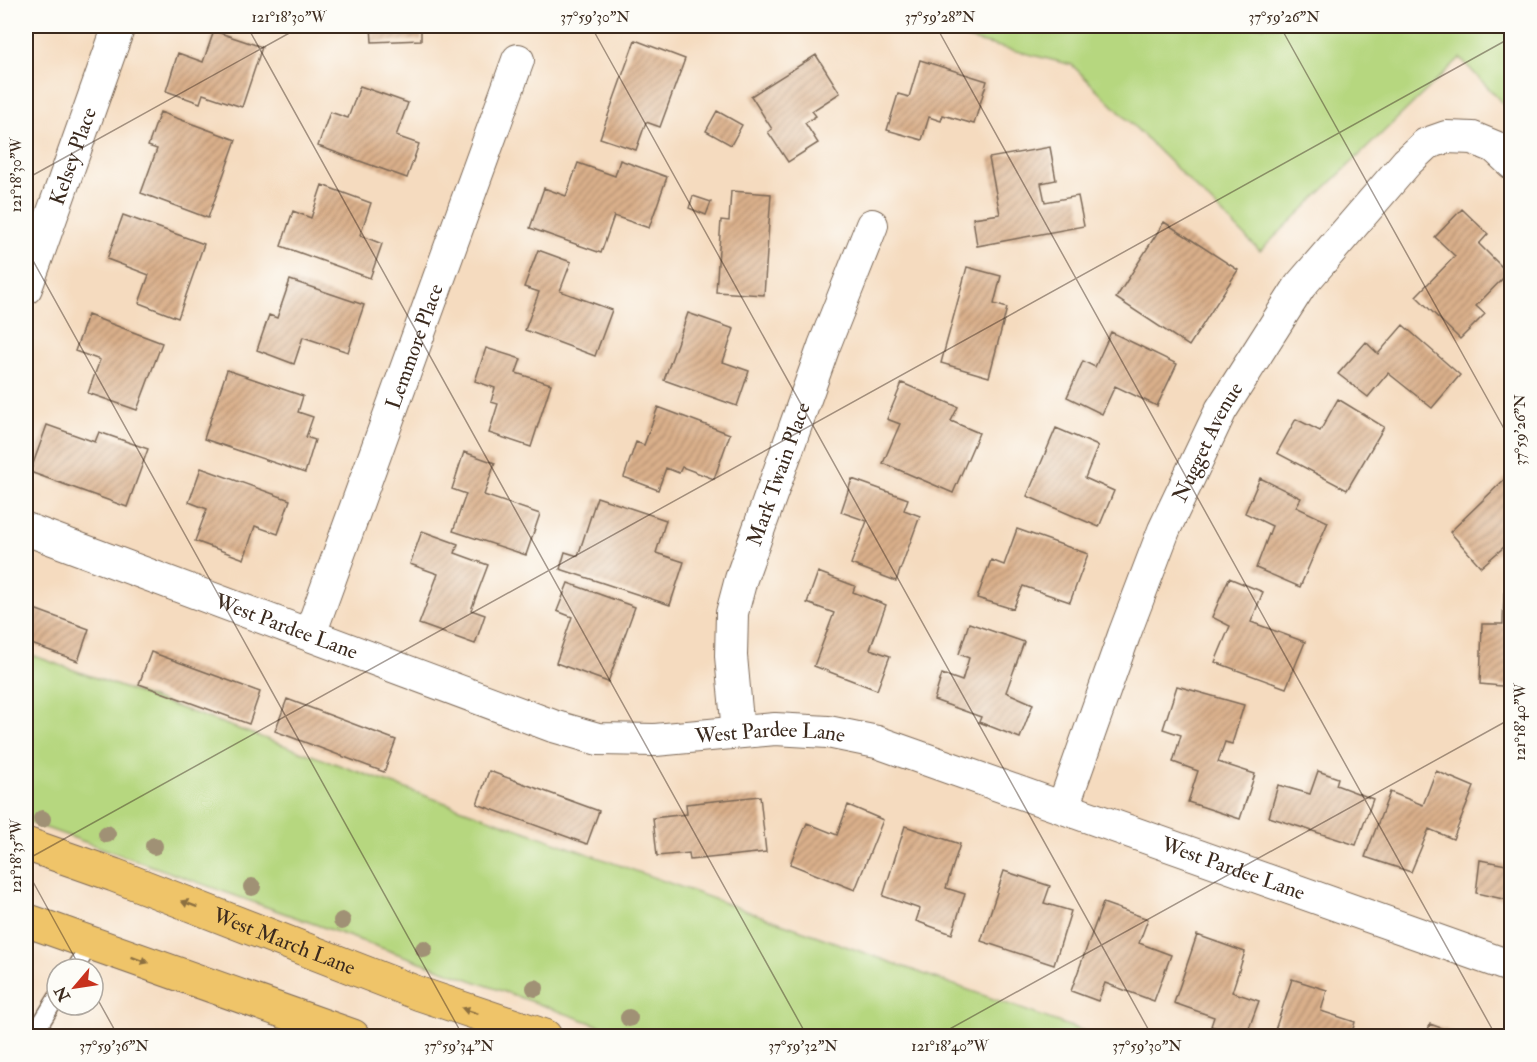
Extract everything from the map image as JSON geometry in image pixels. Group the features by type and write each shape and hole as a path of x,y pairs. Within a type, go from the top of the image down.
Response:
{"main road":[{"name":"West March Lane","path":"26,844 114,875 420,994 545,1036"},
{"path":"26,920 83,956 353,1036"}],"street":[{"name":"Kelsey Place","path":"26,288 119,26"},
{"name":"Lemmore Place","path":"310,634 518,60"},
{"name":"Nugget Avenue","path":"1063,807 1164,530 1221,410 1300,286 1407,162 1426,144 1446,137 1473,138 1495,147 1512,163"},
{"name":"Mark Twain Place","path":"738,732 731,656 732,614 741,579 824,346 872,225"},
{"name":"West Pardee Lane","path":"26,529 553,726 598,739 655,740 775,729 828,732 877,742 1512,967"}],"lane":[{"path":"33,1036 45,1016"}],"green space":[{"path":"916,26 1511,26 1511,112 1460,58 1260,251 1072,65"},
{"path":"26,653 1097,1036 628,1036 26,821"}],"building":[{"path":"371,26 421,26 421,40 372,42"},
{"path":"214,31 262,47 242,107 203,94 200,103 166,91 178,53 203,62"},
{"path":"635,40 685,59 660,127 646,122 636,150 600,138"},
{"path":"816,55 840,93 812,111 816,116 805,123 818,143 788,162 768,132 772,129 751,96"},
{"path":"920,60 987,81 974,124 943,115 941,121 929,117 922,140 887,130 898,94 909,97"},
{"path":"360,86 408,103 396,136 419,144 407,178 318,146 330,112 348,118"},
{"path":"717,111 742,125 731,145 706,131"},
{"path":"160,112 236,140 208,218 141,193 157,149 148,146"},
{"path":"1050,147 1056,180 1041,183 1045,202 1078,196 1084,226 977,246 973,218 1000,214 989,158"},
{"path":"620,160 667,177 649,228 614,216 601,253 530,228 544,188 566,196 578,163 615,176"},
{"path":"322,185 371,203 360,235 382,244 370,278 281,246 293,211 311,218"},
{"path":"731,191 771,194 764,295 716,292 721,220 729,221"},
{"path":"693,196 711,202 706,215 689,208"},
{"path":"1462,209 1488,234 1479,244 1508,273 1476,306 1485,314 1460,339 1416,296 1455,256 1435,237"},
{"path":"123,215 204,244 178,318 139,303 149,275 107,259"},
{"path":"1164,222 1238,270 1189,346 1116,298"},
{"path":"538,250 571,262 560,291 612,310 595,356 525,330 539,292 524,287"},
{"path":"967,267 1001,276 994,304 1007,308 989,377 941,363"},
{"path":"290,280 364,305 348,352 303,337 294,364 257,350 269,315 277,318"},
{"path":"688,313 734,329 723,362 749,371 737,406 664,380"},
{"path":"88,315 162,343 137,410 88,393 100,360 75,351"},
{"path":"1403,325 1460,375 1432,408 1388,373 1368,397 1338,374 1366,342 1378,354"},
{"path":"1111,332 1177,364 1157,406 1115,386 1102,414 1067,397 1083,361 1095,367"},
{"path":"486,348 521,359 516,373 551,384 531,447 489,433 498,404 491,402 495,388 475,381"},
{"path":"227,370 303,396 298,412 313,417 306,437 315,440 305,473 204,439"},
{"path":"902,383 958,407 951,421 979,433 953,493 883,463 900,424 887,419"},
{"path":"1338,399 1384,427 1347,490 1277,453 1296,419 1320,431"},
{"path":"658,407 730,434 714,479 682,467 679,473 666,468 658,490 624,477 636,442 644,445"},
{"path":"47,425 95,442 99,432 148,449 127,507 30,472"},
{"path":"1056,428 1098,446 1085,478 1114,491 1099,527 1027,496"},
{"path":"464,452 495,463 484,495 540,514 526,555 453,531 466,494 452,489"},
{"path":"201,468 290,500 278,534 255,526 244,559 195,541 207,509 189,502"},
{"path":"1512,472 1512,540 1481,567 1450,532"},
{"path":"1260,478 1301,498 1296,507 1328,522 1300,587 1256,568 1272,526 1245,513"},
{"path":"852,479 908,499 904,510 920,516 896,581 851,564 867,521 841,512"},
{"path":"597,497 666,520 656,553 684,562 670,605 560,569 565,552 578,556"},
{"path":"1017,529 1088,554 1070,602 1023,586 1013,609 977,598 991,560 1004,565"},
{"path":"422,531 458,544 455,553 488,565 471,610 485,615 475,644 419,624 438,574 410,564"},
{"path":"818,572 855,586 853,592 886,605 870,649 890,656 877,690 814,666 834,613 807,603"},
{"path":"1229,578 1263,592 1251,622 1305,642 1286,688 1215,662 1230,626 1212,617"},
{"path":"568,583 635,607 608,682 556,663 572,617 557,611"},
{"path":"1504,593 1512,594 1512,687 1480,684 1482,624 1503,624"},
{"path":"26,606 89,629 78,661 26,642"},
{"path":"969,623 1024,642 1006,692 1033,704 1020,738 979,722 981,717 934,700 942,674 962,681 969,658 959,654"},
{"path":"151,652 260,692 249,724 139,684"},
{"path":"1177,686 1244,705 1232,744 1225,742 1218,762 1255,774 1240,819 1188,802 1198,771 1173,762 1181,735 1163,729"},
{"path":"287,699 396,740 384,772 275,731"},
{"path":"489,771 599,811 587,844 477,804"},
{"path":"1318,771 1338,778 1336,785 1373,799 1356,845 1269,817 1278,785 1310,794"},
{"path":"1436,771 1474,787 1453,839 1429,829 1411,872 1365,857 1390,792 1423,805"},
{"path":"760,796 766,852 690,860 689,853 657,856 653,818 687,814 686,804"},
{"path":"848,805 883,820 855,890 790,864 807,823 837,835"},
{"path":"905,826 960,844 946,888 965,894 952,934 916,921 920,909 883,896"},
{"path":"1480,860 1512,866 1512,901 1476,893"},
{"path":"1004,871 1050,886 1044,903 1071,911 1054,965 981,941"},
{"path":"1103,903 1148,919 1139,943 1171,955 1154,1001 1105,983 1098,1001 1071,991"},
{"path":"1197,935 1245,952 1232,992 1259,1001 1246,1036 1211,1026 1214,1017 1174,1003"},
{"path":"1292,979 1327,990 1321,1011 1355,1022 1351,1036 1273,1036"},
{"path":"1430,1024 1463,1036 1426,1036"}]}
